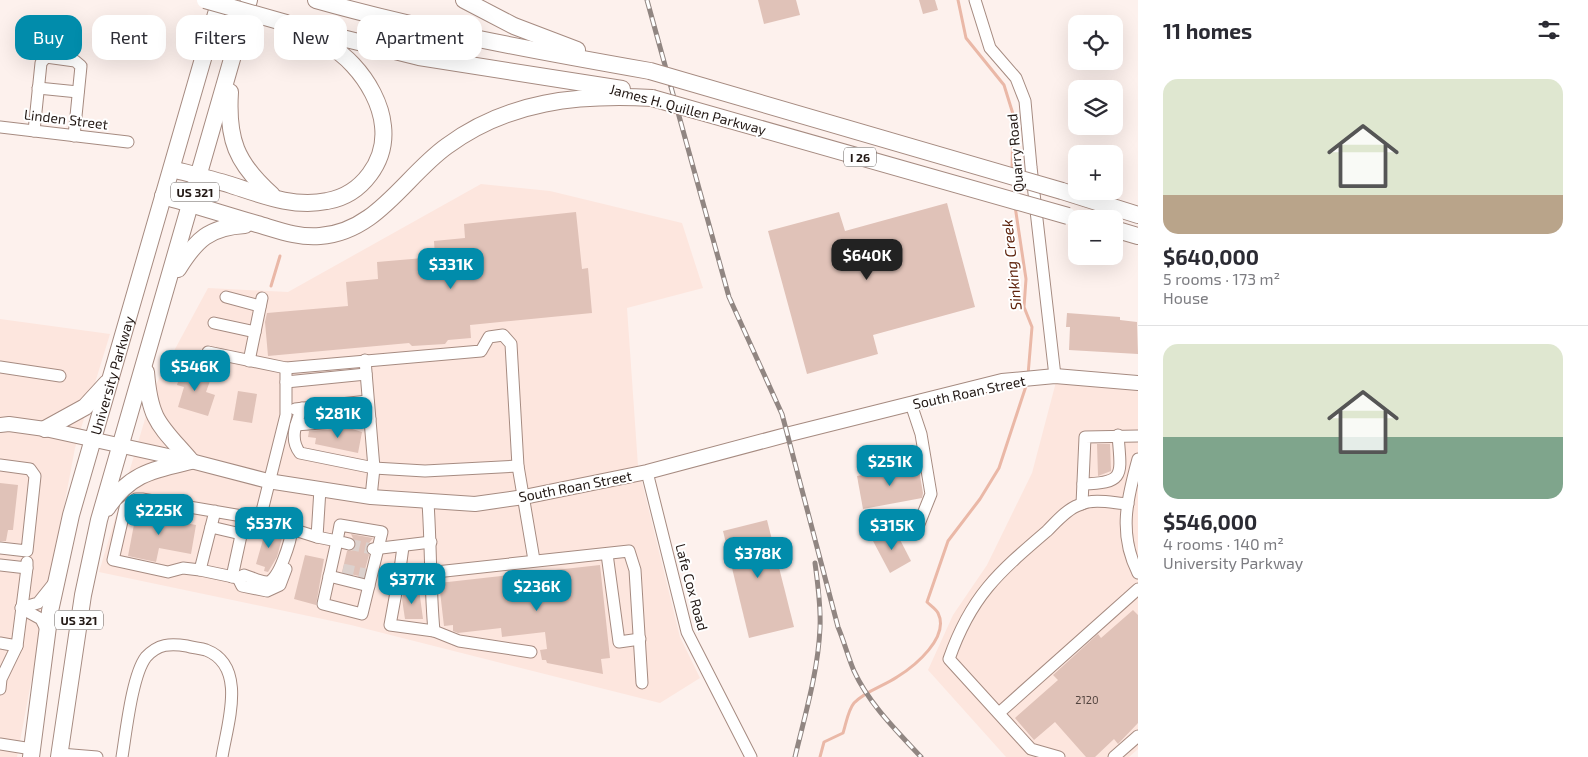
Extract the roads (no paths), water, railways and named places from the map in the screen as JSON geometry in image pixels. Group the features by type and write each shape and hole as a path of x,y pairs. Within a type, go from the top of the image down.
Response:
{"highway":[{"name":"James H. Quillen Parkway","path":"205,0 274,20"},
{"name":"University Parkway","path":"32,753 47,631 56,579 71,515 220,0"},
{"name":"University Parkway","path":"59,755 83,595 99,520 250,0"},
{"name":"James H. Quillen Parkway","path":"316,0 384,19 473,39 650,71 1062,191 1138,215"},
{"path":"464,0 514,26 611,64"},
{"name":"James H. Quillen Parkway","path":"347,38 419,56 609,86 1068,216"},
{"path":"172,169 298,203 312,203 341,197 364,182 379,157 383,142 383,126 378,106 369,87 346,60"},
{"path":"232,62 229,112 232,139 244,166 275,198"},
{"path":"163,196 256,224 304,236 321,236 340,232 372,216 439,152 484,122 506,113 552,100 603,96 652,98"},
{"path":"167,288 190,249 202,238 214,230 230,226 256,224"},
{"path":"1123,232 1138,236"},
{"path":"99,520 120,490 133,480 150,472 191,461 154,415 148,394 146,362"},
{"path":"46,429 85,407 111,378"},
{"path":"32,753 59,755"}],"main road":[{"name":"South Roan Street","path":"3,423 46,429 121,445 191,461 268,482 371,497 428,503 475,504 524,497 648,472 1002,382 1048,377 1138,383"}],"street":[{"name":"Quarry Road","path":"975,0 990,48 1016,78 1025,100 1048,377"},
{"path":"34,131 41,63 46,57 76,60 81,66 74,136"},
{"path":"38,88 78,92"},
{"name":"Linden Street","path":"0,127 128,142"},
{"path":"226,297 261,302 249,361"},
{"path":"214,322 255,332"},
{"path":"208,352 286,368 481,351 489,337 503,335 511,344 518,466 534,560"},
{"path":"365,360 374,468 371,497"},
{"path":"0,367 60,376"},
{"path":"260,519 286,410 286,368"},
{"path":"286,382 366,374"},
{"path":"286,410 368,402"},
{"path":"910,404 921,434 931,494 914,534"},
{"path":"302,408 294,438 295,447 300,453 374,468 425,471 518,466"},
{"path":"296,426 370,420"},
{"path":"1083,484 1110,483 1115,479 1119,469 1118,436"},
{"path":"1082,504 1085,437 1138,436"},
{"path":"1138,459 1128,504 1126,541 1138,573"},
{"path":"0,465 30,469 35,476 27,568 17,646 4,664 0,689"},
{"name":"Lafe Cox Road","path":"648,472 687,632 751,757"},
{"path":"318,537 320,489"},
{"path":"291,534 293,548 282,581 275,589 266,591 242,586 235,578 200,570 183,568 168,572 113,560 125,508 136,500 260,519 291,534 318,537 349,544"},
{"path":"1059,757 1031,749 950,659 970,610 982,593 1021,553 1071,509 1091,501 1128,504"},
{"path":"428,503 431,542 430,592 434,631"},
{"path":"200,570 215,512"},
{"path":"235,578 245,516"},
{"path":"340,525 382,532 376,549 362,614 323,604 340,525"},
{"path":"211,527 241,534"},
{"path":"376,549 431,542"},
{"path":"403,547 390,625 434,631 459,641 530,652"},
{"path":"0,548 27,551"},
{"path":"399,576 534,560 629,552 635,570 642,683"},
{"path":"607,554 619,642 640,639"},
{"path":"0,566 27,568"},
{"path":"330,571 343,569"},
{"path":"330,571 369,579"},
{"path":"21,608 38,603 56,579"},
{"path":"999,713 1138,588"},
{"path":"21,608 41,620 47,631"},
{"path":"0,643 17,646"},
{"path":"122,757 137,676 145,658 158,646 176,644 206,650 217,657 229,671 232,695 222,757"},
{"path":"1114,757 1138,736"},
{"path":"0,744 32,753"},
{"path":"59,755 97,757"}],"waterway":[{"name":"Sinking Creek","path":"958,0 966,38 1004,85 1013,114 1012,170"},
{"name":"Sinking Creek","path":"1013,181 1014,195"},
{"name":"Sinking Creek","path":"1015,206 1026,279 1024,307 1032,327 1028,375"},
{"path":"271,286 280,256"},
{"name":"Sinking Creek","path":"820,757 824,742 843,733 854,703 913,666 935,641 939,632 940,622 938,613 927,602 948,541 980,499 999,468 1027,383"}],"tunnel":[{"path":"349,544 372,549"},
{"path":"343,569 366,574"}],"railway":[{"path":"647,0 729,297 782,414 838,627 854,671 867,695 921,757"},
{"path":"795,757 817,661 819,644 820,612 815,563"}]}
